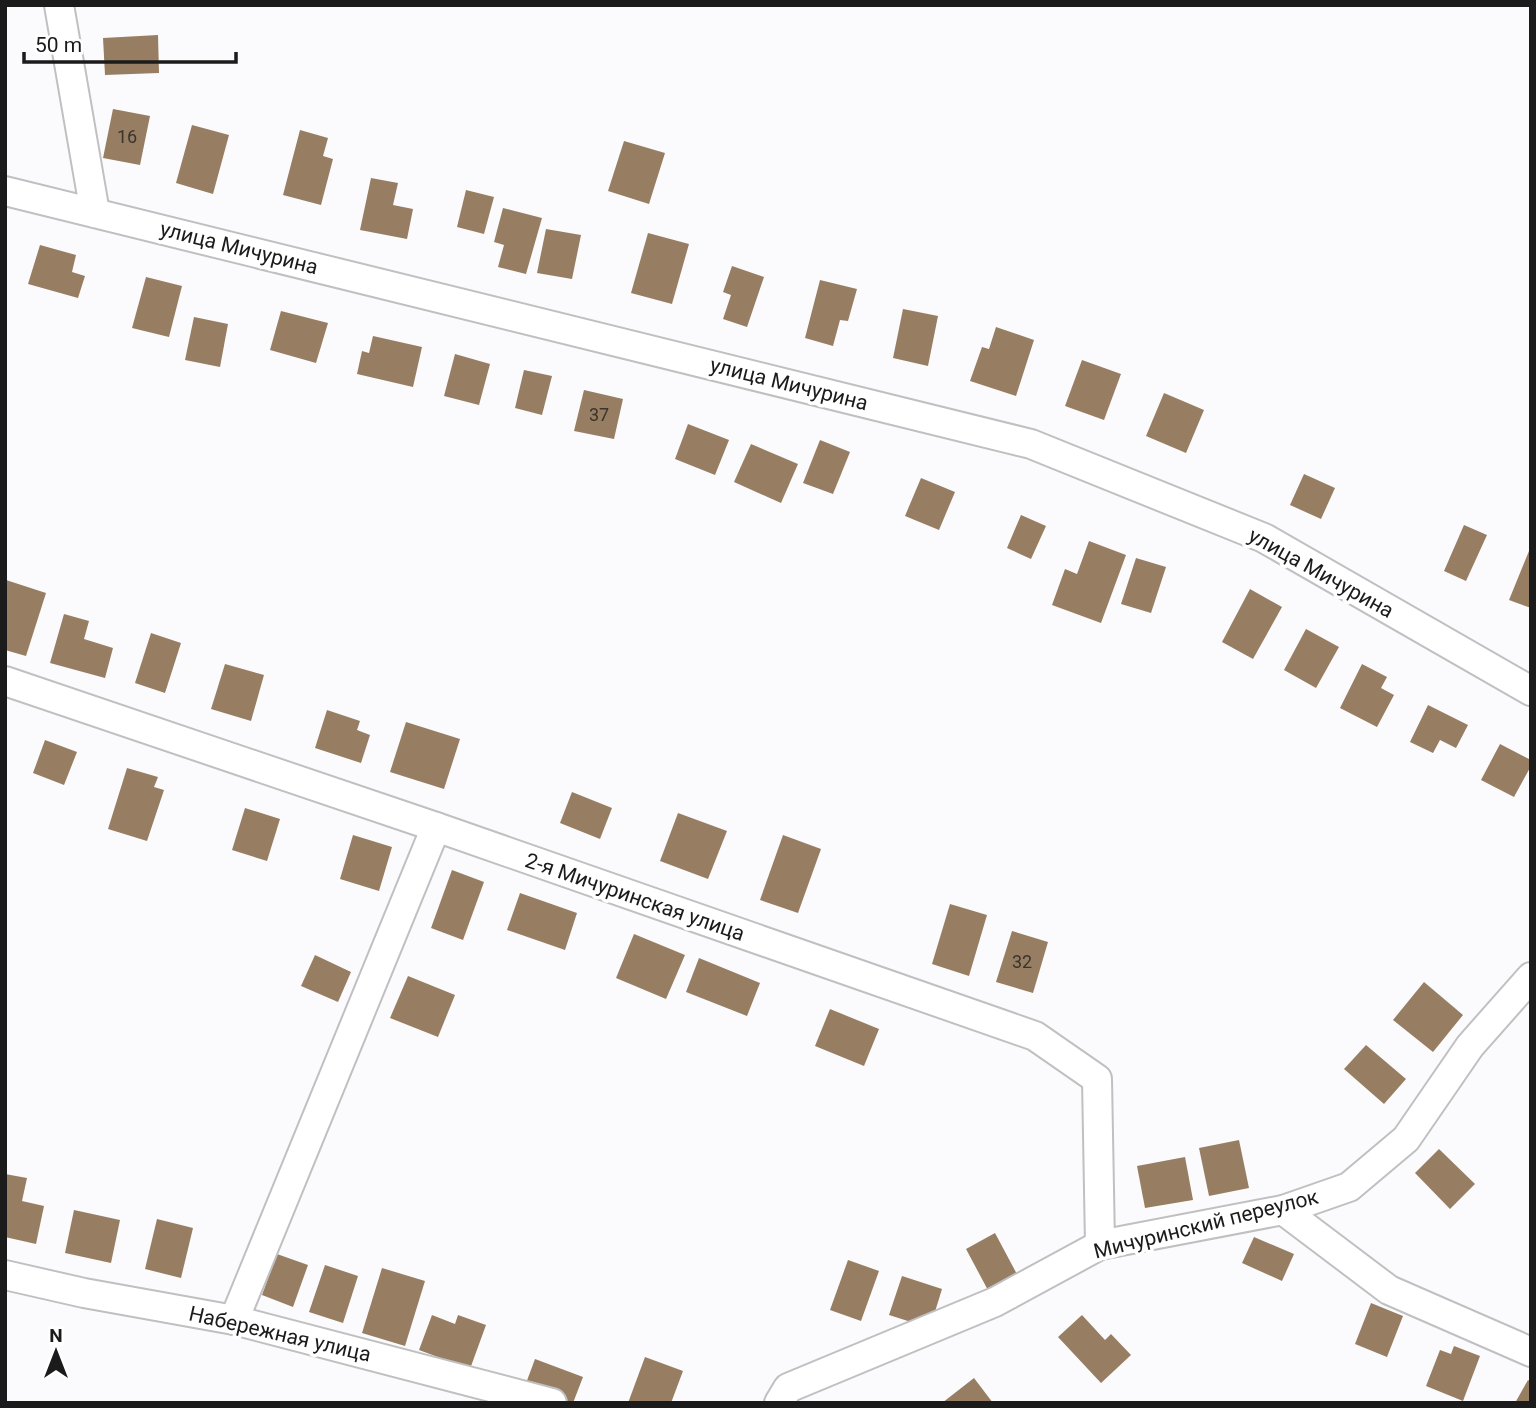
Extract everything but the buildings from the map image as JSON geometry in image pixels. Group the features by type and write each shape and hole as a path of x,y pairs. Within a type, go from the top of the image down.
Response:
{"street":[{"path":"59,5 95,213"},
{"name":"улица Мичурина","path":"5,191 1031,444 1264,538 1531,691"},
{"name":"2-я Мичуринская улица","path":"5,681 436,827 1035,1036 1097,1079 1100,1245"},
{"path":"233,1320 436,827"},
{"name":"Мичуринский переулок","path":"779,1403 788,1388 995,1302 1100,1245 1283,1210 1349,1187 1405,1139 1470,1046 1531,977"},
{"path":"1283,1210 1389,1290 1531,1352"},
{"name":"Набережная улица","path":"5,1275 84,1293 233,1320 552,1403"}]}
